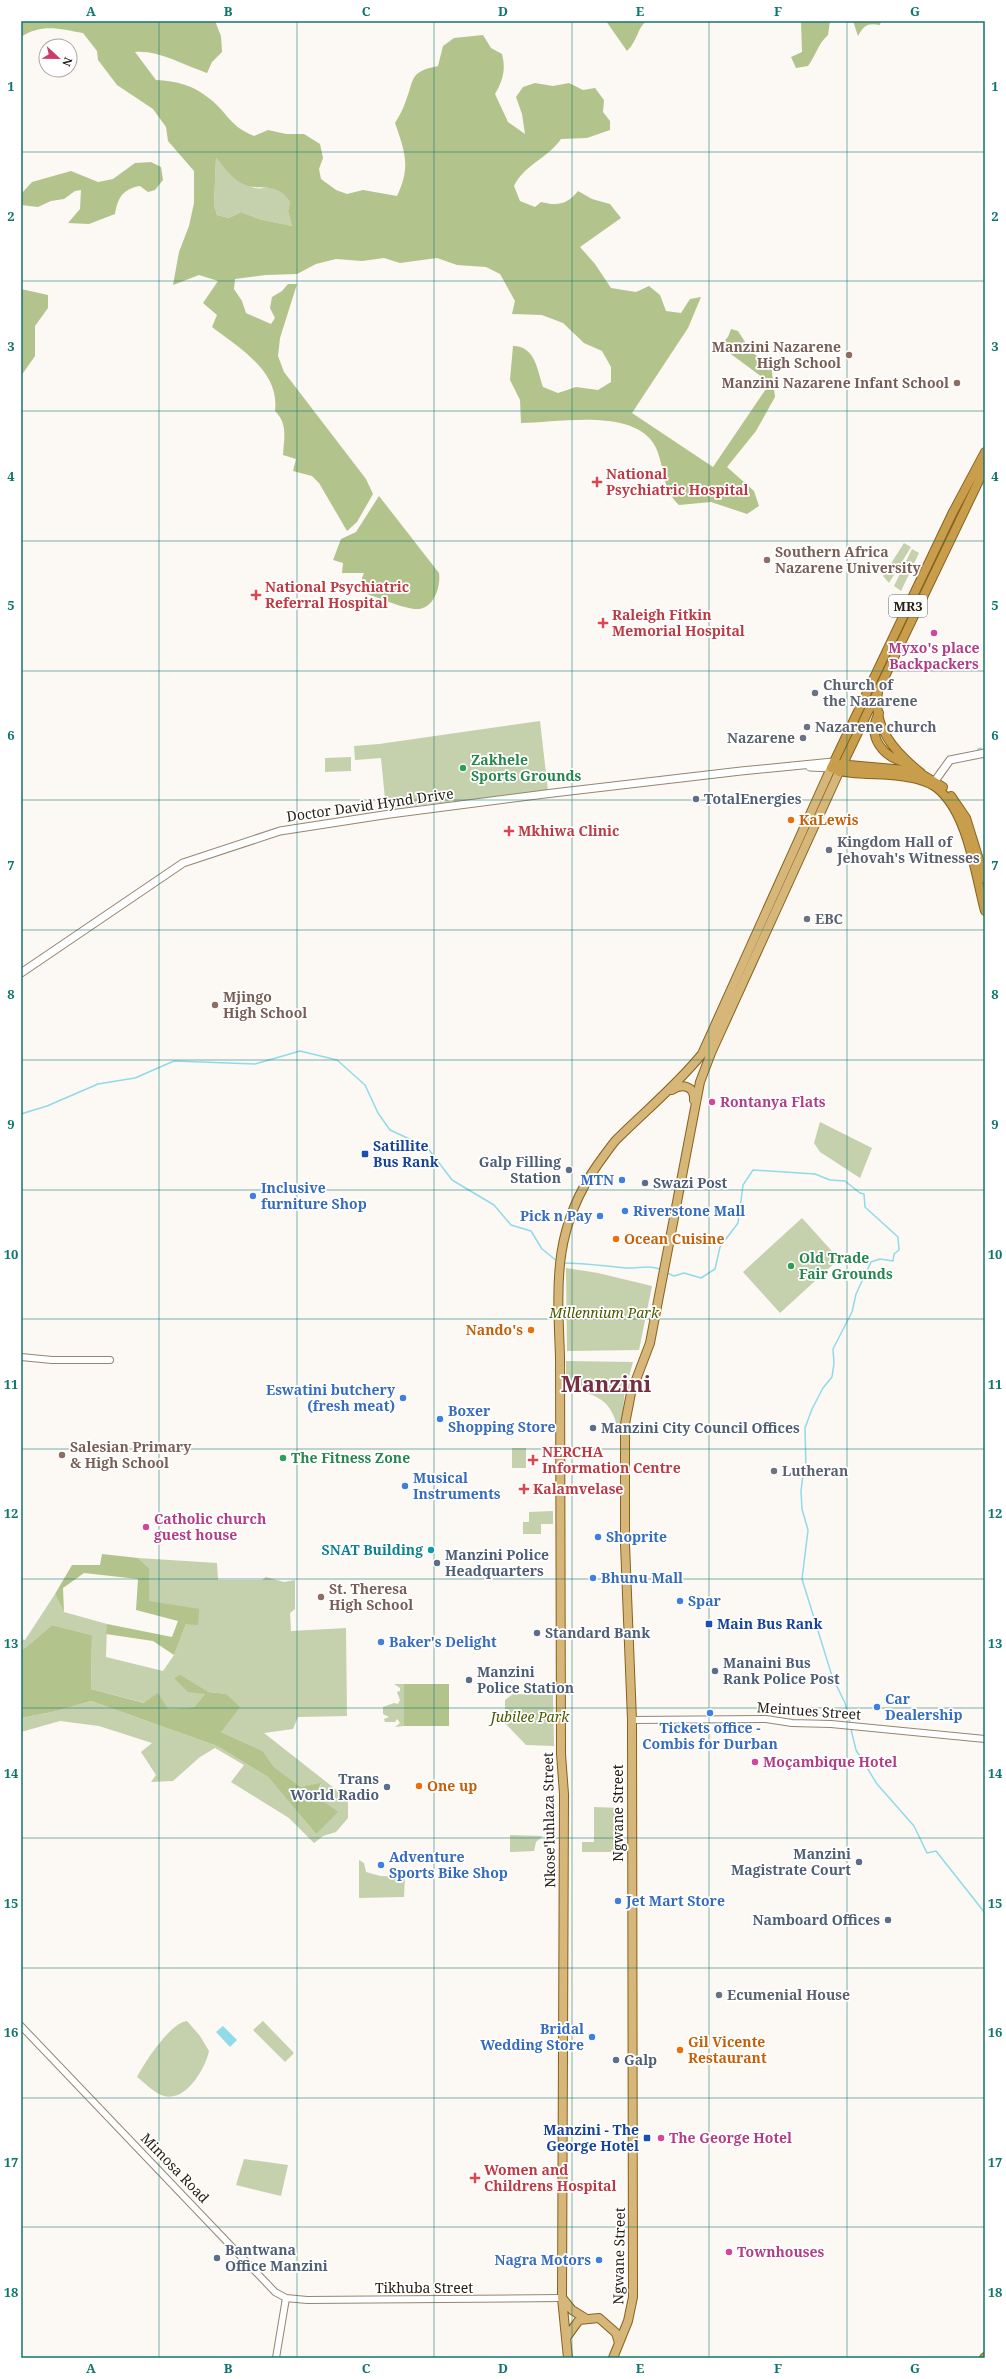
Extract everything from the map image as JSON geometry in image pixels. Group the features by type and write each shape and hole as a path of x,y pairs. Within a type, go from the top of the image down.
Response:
{"highway":[{"name":"MR3","path":"832,765 953,512 985,452"},
{"name":"MR3","path":"840,769 985,468"},
{"path":"879,688 879,713 886,735 894,749 909,763 933,783 948,792 966,818 985,879"},
{"path":"832,765 840,769 905,777 933,783 943,794 959,819 985,911"},
{"path":"840,769 877,766 923,775"}],"main road":[{"path":"933,783 950,760 985,753"},
{"name":"Doctor David Hynd Drive","path":"21,973 183,863 280,831 390,814 553,793 740,771 832,765"},
{"path":"661,1099 702,1054 832,765"},
{"path":"692,1115 700,1082 711,1054 840,769"},
{"path":"661,1099 674,1088 682,1086 688,1087 694,1097 692,1115"},
{"name":"Nkose'luhlaza Street","path":"569,2357 562,2298 564,1794 561,1754 560,1356 558,1301 562,1244 570,1215 584,1185 615,1141 661,1099"},
{"name":"Ngwane Street","path":"613,2358 628,2321 633,2297 632,1720 625,1544 625,1424 631,1393 650,1343 692,1115"},
{"path":"562,2298 572,2310 585,2318"},
{"path":"566,2338 575,2324 585,2318 599,2318 616,2333 619,2343"}],"street":[{"path":"21,1357 52,1360 110,1360"},
{"name":"Meintues Street","path":"632,1720 766,1719 792,1723 832,1724 985,1739"},
{"name":"Mimosa Road","path":"21,2026 275,2292 286,2298"},
{"name":"Tikhuba Street","path":"286,2298 329,2301 562,2298"},
{"path":"276,2358 286,2298"}],"green space":[{"path":"21,21 215,21 221,36 222,52 212,62 207,73 153,53 135,52 156,80 178,83 191,87 204,94 216,104 234,124 254,136 268,130 286,134 304,134 320,144 323,158 319,169 321,179 336,190 347,194 363,190 397,196 404,176 405,160 402,143 395,123 403,108 414,78 417,74 428,68 438,66 443,46 454,38 483,35 491,48 502,54 504,65 503,75 495,94 508,122 525,134 522,114 516,97 523,87 535,83 553,86 569,83 583,90 595,88 604,100 603,112 610,121 610,130 587,138 561,139 556,146 524,172 514,186 520,201 535,207 541,202 557,204 566,202 578,191 592,199 610,204 621,218 580,247 595,264 611,288 636,292 649,286 660,295 666,311 681,313 690,299 701,297 688,328 632,413 713,467 770,383 724,349 723,342 728,337 731,329 738,331 752,353 771,364 775,397 756,431 727,467 754,491 759,506 747,514 711,502 679,505 670,493 667,486 657,450 648,436 633,427 616,422 596,420 521,423 520,400 510,380 513,346 520,347 531,354 537,366 543,387 558,393 576,387 598,390 611,382 611,367 602,351 584,343 563,323 542,315 512,314 515,301 500,274 486,267 457,265 437,258 400,263 384,258 362,261 336,259 316,264 297,274 266,275 235,279 234,289 242,301 246,313 271,324 275,318 270,308 272,297 282,291 288,284 297,284 280,338 278,356 284,372 366,479 373,494 357,522 347,531 319,483 312,476 293,471 296,459 283,455 284,426 275,411 275,397 271,384 264,372 245,352 212,327 217,315 203,303 218,281 199,275 173,285 179,252 189,226 194,203 194,171 168,141 166,127 153,109 117,85 98,60 97,51 83,33 51,28 36,30 21,37","holes":["216,158 237,181 248,186 273,189 285,195 290,202 288,211 292,226 259,219 241,212 229,218 217,215 214,205"]},
{"path":"606,21 646,21 631,47 627,51"},
{"path":"801,21 830,21 828,35 822,42 811,62 808,66 796,68 791,57 802,52"},
{"path":"853,21 881,21 880,25 872,24 864,27 858,36"},
{"path":"216,158 232,174 252,187 271,187 280,190 285,194 290,202 288,211 292,226 259,219 241,212 229,218 217,215 214,205"},
{"path":"151,162 161,167 163,180 155,190 148,192 140,186 129,189 120,198 115,214 89,224 68,223 80,209 81,190 75,191 64,199 51,201 38,207 21,205 21,194 32,182 71,171 98,182 113,179 135,163"},
{"path":"21,289 48,295 48,308 35,326 35,356 21,376"},
{"path":"379,496 439,573 439,585 437,592 431,602 421,609 400,606 357,591 364,573 342,573 343,563 333,560 341,539 356,532"},
{"path":"904,543 911,547 889,583 883,576"},
{"path":"912,549 919,553 901,591 894,586"},
{"name":"Zakhele Sports Grounds","path":"540,721 548,791 386,809 381,758 355,760 354,746 379,744"},
{"path":"351,757 351,771 325,772 325,758"},
{"path":"820,1122 872,1148 860,1178 820,1152 814,1143"},
{"name":"Old Trade Fair Grounds","path":"802,1218 839,1259 780,1313 743,1272"},
{"name":"Millennium Park","path":"566,1268 598,1273 652,1286 639,1350 567,1351"},
{"path":"566,1361 633,1362 625,1391 621,1425 617,1426 610,1409 599,1398 584,1392 566,1389"},
{"path":"512,1448 526,1448 526,1468 512,1468"},
{"path":"553,1511 553,1524 541,1524 541,1534 523,1534 523,1522 529,1522 529,1512"},
{"path":"102,1554 138,1558 149,1568 149,1601 199,1609 198,1625 186,1624 174,1655 153,1641 106,1634 107,1624 172,1637 178,1621 136,1610 138,1579 84,1573 63,1588 64,1612 55,1594 72,1565 100,1565"},
{"path":"138,1558 217,1563 218,1580 262,1580 266,1577 284,1582 295,1580 295,1609 290,1613 291,1631 346,1628 347,1716 298,1717 293,1729 264,1733 348,1799 348,1818 336,1832 323,1836 314,1843 289,1818 231,1782 244,1765 215,1748 200,1757 173,1781 151,1782 156,1775 141,1752 152,1743 99,1726 60,1721 21,1732 21,1718 57,1711 91,1701 217,1746 268,1777 316,1834 316,1796 321,1784 301,1787 274,1767 263,1751 221,1732 226,1694 209,1692 181,1675 205,1694 194,1707 168,1709 91,1689 92,1635 52,1625 25,1648 21,1649 21,1639 25,1640 55,1594 64,1612 107,1624 106,1657 163,1671 174,1655 186,1624 149,1601 149,1568"},
{"path":"52,1625 92,1635 91,1689 144,1703 158,1693 168,1709 194,1707 205,1694 188,1692 174,1678 181,1675 209,1692 226,1694 240,1707 221,1732 263,1751 274,1767 301,1787 321,1783 316,1796 338,1812 316,1834 268,1777 217,1746 91,1701 57,1711 21,1718 21,1649 25,1648"},
{"path":"394,1684 404,1684 404,1726 395,1727 400,1723 397,1719 395,1722 385,1722 384,1719 389,1717 383,1714 383,1707 394,1703 398,1704 400,1700 397,1692 400,1691 400,1688"},
{"path":"404,1684 449,1684 449,1726 404,1726"},
{"name":"Jubilee Park","path":"513,1694 553,1695 554,1746 526,1745 505,1723 505,1700"},
{"path":"594,1807 622,1808 621,1852 582,1852 582,1842 594,1842"},
{"path":"510,1835 543,1836 536,1842 534,1851 510,1852"},
{"path":"359,1860 364,1863 366,1872 380,1876 405,1877 404,1897 359,1898"},
{"path":"187,2021 200,2036 209,2051 207,2059 203,2068 192,2084 184,2091 168,2097 159,2094 137,2077 152,2053 173,2028 180,2023"},
{"path":"263,2021 294,2053 285,2062 253,2030"},
{"path":"244,2159 288,2165 281,2196 236,2185"}],"water":[{"path":"223,2026 237,2040 230,2047 216,2032"}],"waterway":[{"path":"21,1114 47,1106 98,1084 135,1078 174,1061 255,1064 300,1051 337,1060 365,1085 378,1113 390,1130 427,1147 452,1180 494,1205 511,1225 531,1231 542,1249 557,1261"},
{"path":"667,1273 674,1276 684,1273 701,1278 715,1269 720,1247 738,1223 743,1185 753,1170 815,1174 830,1180 845,1181 860,1193 864,1194 865,1207 898,1237 899,1250 894,1254 893,1261 880,1259 871,1262 856,1294 852,1312 833,1349 834,1363 832,1377 823,1388 812,1409 805,1428 806,1470 803,1475 801,1491 802,1509 808,1530 802,1579 832,1676 845,1703 850,1723"},
{"path":"562,1263 625,1268 653,1267 662,1270"},
{"path":"851,1729 856,1750 877,1784 914,1826 927,1853 936,1851 985,1913"}],"place":[{"name":"Manzini Nazarene High School","path":"849,355"},
{"name":"Manzini Nazarene Infant School","path":"957,383"},
{"name":"National Psychiatric Hospital","path":"597,482"},
{"name":"Southern Africa Nazarene University","path":"767,560"},
{"name":"National Psychiatric Referral Hospital","path":"256,595"},
{"name":"Raleigh Fitkin Memorial Hospital","path":"603,623"},
{"name":"Myxo's place Backpackers","path":"934,633"},
{"name":"Church of the Nazarene","path":"815,693"},
{"name":"Nazarene church","path":"807,727"},
{"name":"Nazarene","path":"803,738"},
{"name":"Zakhele Sports Grounds","path":"463,768"},
{"name":"TotalEnergies","path":"696,799"},
{"name":"KaLewis","path":"791,820"},
{"name":"Mkhiwa Clinic","path":"509,831"},
{"name":"Kingdom Hall of Jehovah's Witnesses","path":"829,850"},
{"name":"EBC","path":"807,919"},
{"name":"Mjingo High School","path":"215,1005"},
{"name":"Rontanya Flats","path":"712,1102"},
{"name":"Satillite Bus Rank","path":"365,1154"},
{"name":"Galp Filling Station","path":"569,1170"},
{"name":"MTN","path":"622,1180"},
{"name":"Swazi Post","path":"645,1183"},
{"name":"Inclusive furniture Shop","path":"253,1196"},
{"name":"Riverstone Mall","path":"625,1211"},
{"name":"Pick n Pay","path":"600,1216"},
{"name":"Ocean Cuisine","path":"616,1239"},
{"name":"Old Trade Fair Grounds","path":"791,1266"},
{"name":"Nando's","path":"531,1330"},
{"name":"Eswatini butchery (fresh meat)","path":"403,1398"},
{"name":"Boxer Shopping Store","path":"440,1419"},
{"name":"Manzini City Council Offices","path":"593,1428"},
{"name":"Salesian Primary & High School","path":"62,1455"},
{"name":"The Fitness Zone","path":"283,1458"},
{"name":"NERCHA Information Centre","path":"533,1460"},
{"name":"Lutheran","path":"774,1471"},
{"name":"Musical Instruments","path":"405,1486"},
{"name":"Kalamvelase","path":"524,1489"},
{"name":"Catholic church guest house","path":"146,1527"},
{"name":"Shoprite","path":"598,1537"},
{"name":"SNAT Building","path":"431,1550"},
{"name":"Manzini Police Headquarters","path":"437,1563"},
{"name":"Bhunu Mall","path":"593,1578"},
{"name":"St. Theresa High School","path":"321,1597"},
{"name":"Spar","path":"680,1601"},
{"name":"Main Bus Rank","path":"709,1624"},
{"name":"Standard Bank","path":"537,1633"},
{"name":"Baker's Delight","path":"381,1642"},
{"name":"Manaini Bus Rank Police Post","path":"715,1671"},
{"name":"Manzini Police Station","path":"469,1680"},
{"name":"Car Dealership","path":"877,1707"},
{"name":"Tickets office - Combis for Durban","path":"710,1713"},
{"name":"Moçambique Hotel","path":"755,1762"},
{"name":"One up","path":"419,1786"},
{"name":"Trans World Radio","path":"387,1787"},
{"name":"Manzini Magistrate Court","path":"859,1862"},
{"name":"Adventure Sports Bike Shop","path":"381,1865"},
{"name":"Jet Mart Store","path":"618,1901"},
{"name":"Namboard Offices","path":"888,1920"},
{"name":"Ecumenial House","path":"719,1995"},
{"name":"Bridal Wedding Store","path":"592,2037"},
{"name":"Gil Vicente Restaurant","path":"680,2050"},
{"name":"Galp","path":"616,2060"},
{"name":"Manzini - The George Hotel","path":"647,2138"},
{"name":"The George Hotel","path":"661,2138"},
{"name":"Women and Childrens Hospital","path":"475,2178"},
{"name":"Townhouses","path":"729,2252"},
{"name":"Bantwana Office Manzini","path":"217,2258"},
{"name":"Nagra Motors","path":"599,2260"}],"district":[{"name":"Manzini","path":"606,1384"}]}
